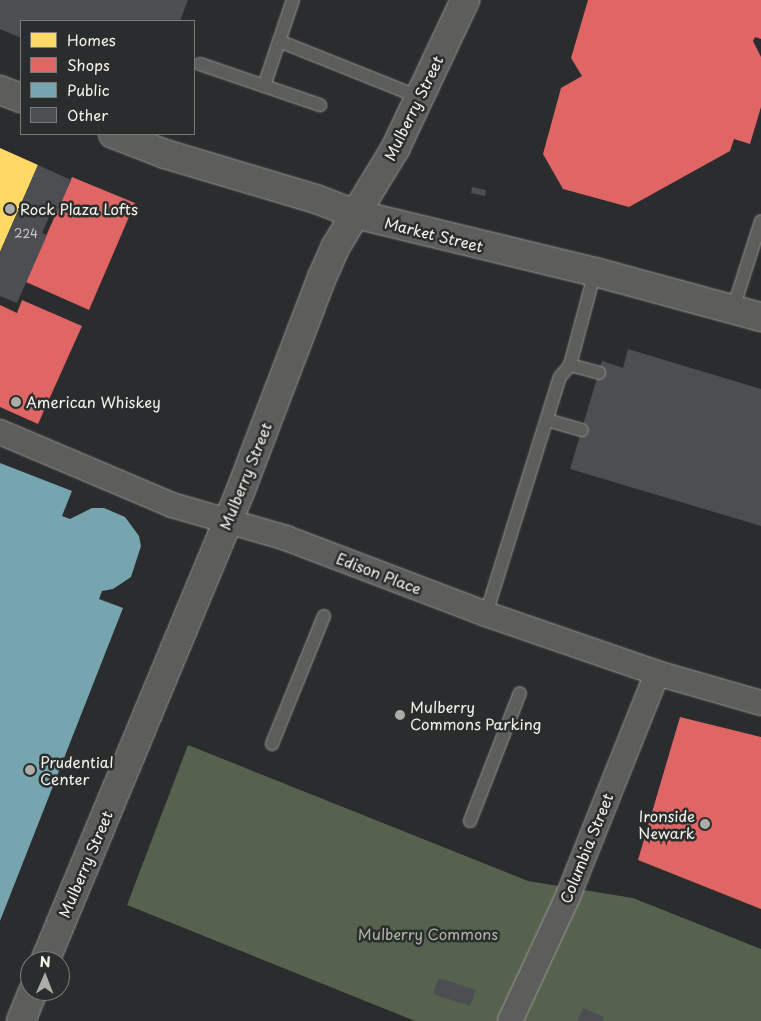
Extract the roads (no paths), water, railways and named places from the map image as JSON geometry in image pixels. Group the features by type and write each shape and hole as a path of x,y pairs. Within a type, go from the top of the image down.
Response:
{"street":[{"name":"Mulberry Street","path":"49,951 228,521 324,275 355,214 395,149 465,0"},
{"path":"0,90 20,98"},
{"name":"Market Street","path":"116,135 165,154 316,199 355,214 595,272 761,317"},
{"name":"Edison Place","path":"0,432 172,505 286,538 486,614 656,674 761,703"},
{"name":"Columbia Street","path":"510,1021 568,896 656,674"},
{"path":"21,1021 29,1001"}],"lane":[{"path":"264,86 294,0"},
{"path":"279,42 419,97"},
{"path":"200,64 320,105"},
{"path":"733,309 761,221"},
{"path":"486,614 560,377 570,365 595,272"},
{"path":"570,365 599,373"},
{"path":"547,420 582,430"},
{"path":"272,744 324,616"},
{"path":"470,821 520,692"}],"place":[{"name":"Rock Plaza Lofts","path":"10,209"},
{"name":"American Whiskey","path":"16,402"},
{"name":"Mulberry Commons Parking","path":"400,715"},
{"name":"Prudential Center","path":"30,770"},
{"name":"Ironside Newark","path":"705,824"}],"park label":[{"name":"Mulberry Commons","path":"428,934"}]}
